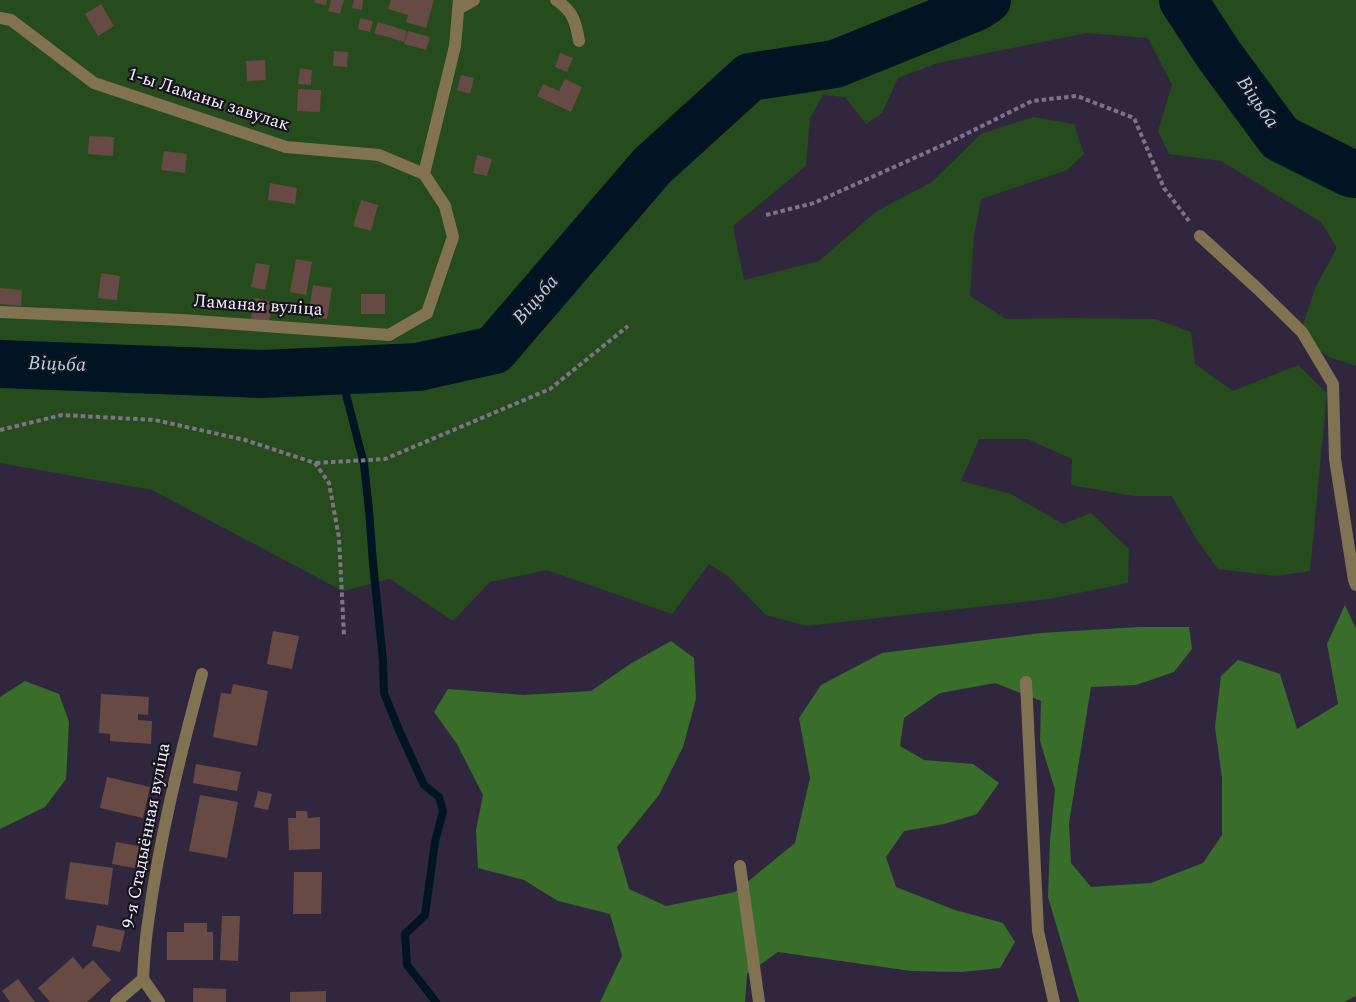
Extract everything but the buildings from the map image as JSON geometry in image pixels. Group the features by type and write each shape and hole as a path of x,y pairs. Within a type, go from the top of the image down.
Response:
{"street":[{"path":"424,174 455,46 459,5 474,0"},
{"path":"556,0 571,13 577,24 579,41"},
{"name":"1-ы Ламаны завулак","path":"0,18 11,20 94,83 286,147 379,155 424,174"},
{"name":"Ламаная вуліца","path":"0,312 182,320 390,335 427,313 453,237 445,206 424,174"},
{"path":"1200,236 1302,332 1333,384 1335,459 1356,585"},
{"name":"9-я Стадыённая вуліца","path":"143,979 148,924 158,864 179,760 202,674"},
{"path":"1026,682 1038,931 1054,1002"},
{"path":"740,866 759,1002"},
{"path":"116,1002 143,979 159,1002"}],"path":[{"path":"766,215 814,203 952,141 1032,101 1077,96 1134,118 1164,188 1200,236"},
{"path":"0,430 62,415 155,420 246,440 315,463 386,459 550,389 628,326"},
{"path":"315,463 329,483 339,538 344,634"}],"green space":[{"path":"0,0 1356,0 1356,366 1329,357 1299,336 1316,286 1337,248 1321,222 1221,161 1169,154 1158,131 1172,85 1148,38 1087,33 938,63 898,78 882,113 866,124 845,97 823,95 810,118 806,166 733,226 744,280 819,261 877,211 932,182 981,134 1033,117 1074,124 1084,154 1067,170 981,199 974,236 970,296 1006,319 1155,319 1191,332 1195,364 1233,391 1298,365 1327,393 1310,571 1275,576 1218,569 1195,537 1172,496 1133,496 1071,485 1072,459 1027,439 979,439 961,481 1011,494 1063,524 1091,513 1129,549 1128,583 1049,599 806,626 766,615 728,576 709,564 672,614 547,570 490,582 453,621 390,579 343,591 152,490 0,463"},
{"path":"1345,605 1356,629 1356,996 1344,1002 1079,1002 1048,897 1055,790 1040,741 1041,701 995,683 940,693 904,718 900,746 924,760 973,764 999,783 977,814 944,824 904,831 886,857 896,887 955,910 1003,923 1015,942 1000,968 962,972 911,971 778,952 747,974 745,1002 600,1002 622,956 610,914 558,901 524,880 478,868 476,830 483,795 457,744 434,712 448,689 524,695 591,691 630,664 671,641 694,658 696,699 683,747 659,795 617,847 629,889 666,906 735,892 795,843 810,778 799,718 821,685 882,653 1041,633 1139,627 1189,627 1192,649 1174,672 1136,685 1091,687 1069,823 1071,863 1091,887 1151,883 1203,863 1222,835 1222,778 1215,727 1221,676 1238,660 1280,674 1297,729 1338,704 1327,644"},
{"path":"25,681 59,694 69,722 66,779 45,807 0,829 0,697"}],"waterway":[{"name":"Віцьба","path":"0,364 262,374 418,367 494,350 652,166 750,77 835,64 976,7 987,0"},
{"name":"Віцьба","path":"1183,0 1219,55 1280,138 1356,174"},
{"path":"340,371 364,464 383,660 384,693 424,785 439,797 443,811 435,842 425,915 405,934 407,965 436,1002"}]}
